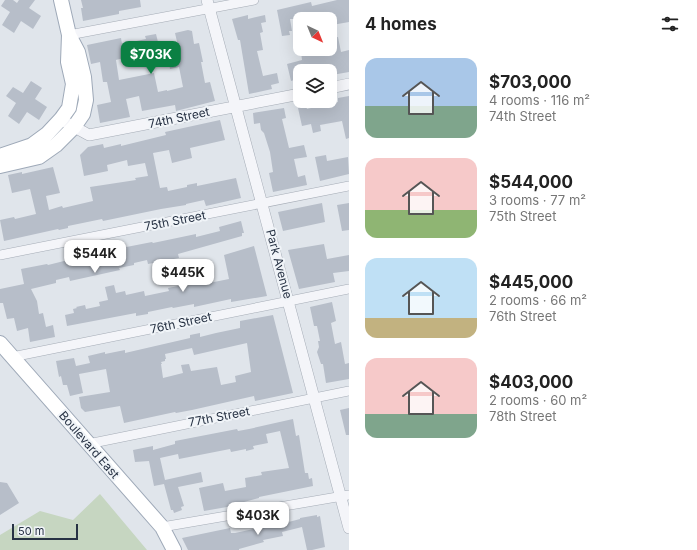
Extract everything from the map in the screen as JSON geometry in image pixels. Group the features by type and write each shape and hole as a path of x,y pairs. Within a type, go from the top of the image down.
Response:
{"main road":[{"path":"0,166 39,157 56,145 74,128 83,114 86,100 84,77 78,52 70,35 61,0"},
{"path":"0,156 32,145 47,134 69,108 73,84 68,62 70,35"},
{"name":"Boulevard East","path":"0,343 65,417 95,447 162,527 174,550"}],"street":[{"path":"70,35 208,4 254,0"},
{"name":"Park Avenue","path":"208,4 315,398 345,496 349,528"},
{"path":"337,87 349,84"},
{"name":"74th Street","path":"61,119 74,128 89,135 293,95"},
{"name":"75th Street","path":"0,255 349,186"},
{"name":"76th Street","path":"12,357 349,289"},
{"name":"77th Street","path":"95,447 349,391"},
{"path":"162,527 345,496"}],"green space":[{"path":"100,494 147,550 0,550 0,535 40,511 73,520"}],"building":[{"path":"5,0 13,0 17,3 19,0 35,0 29,8 41,16 33,29 21,21 14,33 2,25 10,12 1,6"},
{"path":"81,0 140,0 141,7 119,11 119,14 83,21 81,8 83,8"},
{"path":"337,0 349,0 349,22 337,24 337,12 293,12 293,19 290,19 292,31 289,31 290,35 282,36 277,10 311,2 312,6"},
{"path":"248,15 248,19 265,15 266,22 261,23 263,32 260,33 263,50 257,51 263,76 277,73 279,83 271,85 272,89 249,94 240,40 238,40 232,19"},
{"path":"188,30 192,31 194,44 199,43 205,83 210,82 215,101 176,111 175,105 142,111 139,96 126,99 130,117 100,123 97,105 111,102 107,82 103,82 100,62 91,64 87,45 121,38 122,44 146,39 145,36 156,34 158,42 163,41 166,54 153,56 154,59 132,64 131,56 116,60 119,80 154,73 158,92 167,91 183,87 179,67 170,69 166,49 178,46 175,33"},
{"path":"337,37 341,52 349,50 349,72 337,74 337,64 293,64 293,80 291,81 287,64 302,60 302,56 337,56"},
{"path":"31,81 42,88 35,99 47,107 39,120 27,112 19,124 8,116 16,103 6,96 13,87 23,93"},
{"path":"349,96 349,138 346,139 342,121 320,125 321,131 313,133 311,124 302,126 298,108 337,108 338,98"},
{"path":"284,108 286,118 282,119 289,148 304,145 307,157 294,159 298,177 305,175 307,185 273,192 269,173 273,172 270,152 264,133 261,130 260,123 254,124 253,113"},
{"path":"220,120 225,140 190,148 192,158 172,163 169,150 153,153 160,188 167,187 168,191 197,183 197,186 236,178 241,198 206,206 204,200 186,205 103,221 102,219 68,226 68,228 4,241 0,220 14,217 15,219 36,214 30,189 12,193 8,175 22,172 22,174 53,167 60,193 46,196 49,210 62,206 63,208 93,201 90,187 136,180 135,178 148,176 145,163 128,166 127,160 107,165 108,171 84,176 80,155 88,147 103,144 104,148 121,144 121,146 166,135 165,132"},
{"path":"326,155 327,161 348,157 349,174 320,181 315,157"},
{"path":"322,203 325,222 283,231 278,212"},
{"path":"349,203 349,230 342,231 337,205"},
{"path":"241,221 244,233 242,233 242,236 178,254 179,258 148,264 147,260 134,263 134,265 119,268 120,270 70,281 69,277 56,280 56,283 31,289 37,301 39,314 43,313 46,327 53,325 55,337 30,342 28,328 17,331 14,318 7,319 3,303 0,303 0,289 24,284 21,269 48,265 72,259 73,261 78,261 107,255 106,251 196,234 196,237 220,231 219,227"},
{"path":"324,244 327,259 349,255 349,271 333,273 335,282 299,289 288,250"},
{"path":"254,246 267,296 231,302 231,299 194,307 194,304 172,307 148,312 148,314 136,316 136,313 67,326 65,315 74,313 73,309 77,308 76,307 85,305 86,309 100,306 99,302 108,300 105,287 114,285 116,293 125,291 126,295 144,291 145,296 169,291 168,288 183,285 199,285 229,279 224,255"},
{"path":"332,302 336,321 331,323 335,344 341,342 345,364 349,363 349,379 326,383 323,364 321,364 317,352 319,347 318,341 320,341 317,326 314,326 310,307"},
{"path":"273,315 293,393 255,401 254,396 124,423 120,406 85,412 81,408 79,397 110,392 106,369 79,374 83,393 70,396 67,385 63,385 61,376 59,377 56,361 74,358 76,366 90,363 88,356 105,352 105,354 125,350 125,353 190,338 190,335 200,333 200,337 240,328 240,321","holes":["247,343 251,372 235,376 236,382 221,385 217,367 191,371 189,364 181,365 183,373 163,378 161,362 165,361 165,354 192,348 194,355"]},
{"path":"349,408 349,435 346,435 340,410"},
{"path":"293,419 296,436 299,435 305,473 308,473 309,479 312,478 313,486 259,497 244,502 244,504 204,511 199,488 223,483 225,491 246,487 245,478 262,475 261,472 289,468 280,431 266,434 268,443 253,446 254,449 246,451 246,449 231,452 230,449 179,459 178,454 160,458 165,480 201,472 203,482 178,487 184,506 181,507 182,510 174,513 173,510 171,510 164,484 154,486 149,461 135,462 133,450 153,446 153,450 175,444 175,441 237,429 238,431 249,429"},
{"path":"0,482 7,483 19,503 0,515"},
{"path":"317,515 317,517 320,516 325,547 312,550 307,550 302,527 282,532 283,536 263,540 264,542 239,550 188,550 182,538 230,528 231,533 235,533"}]}
